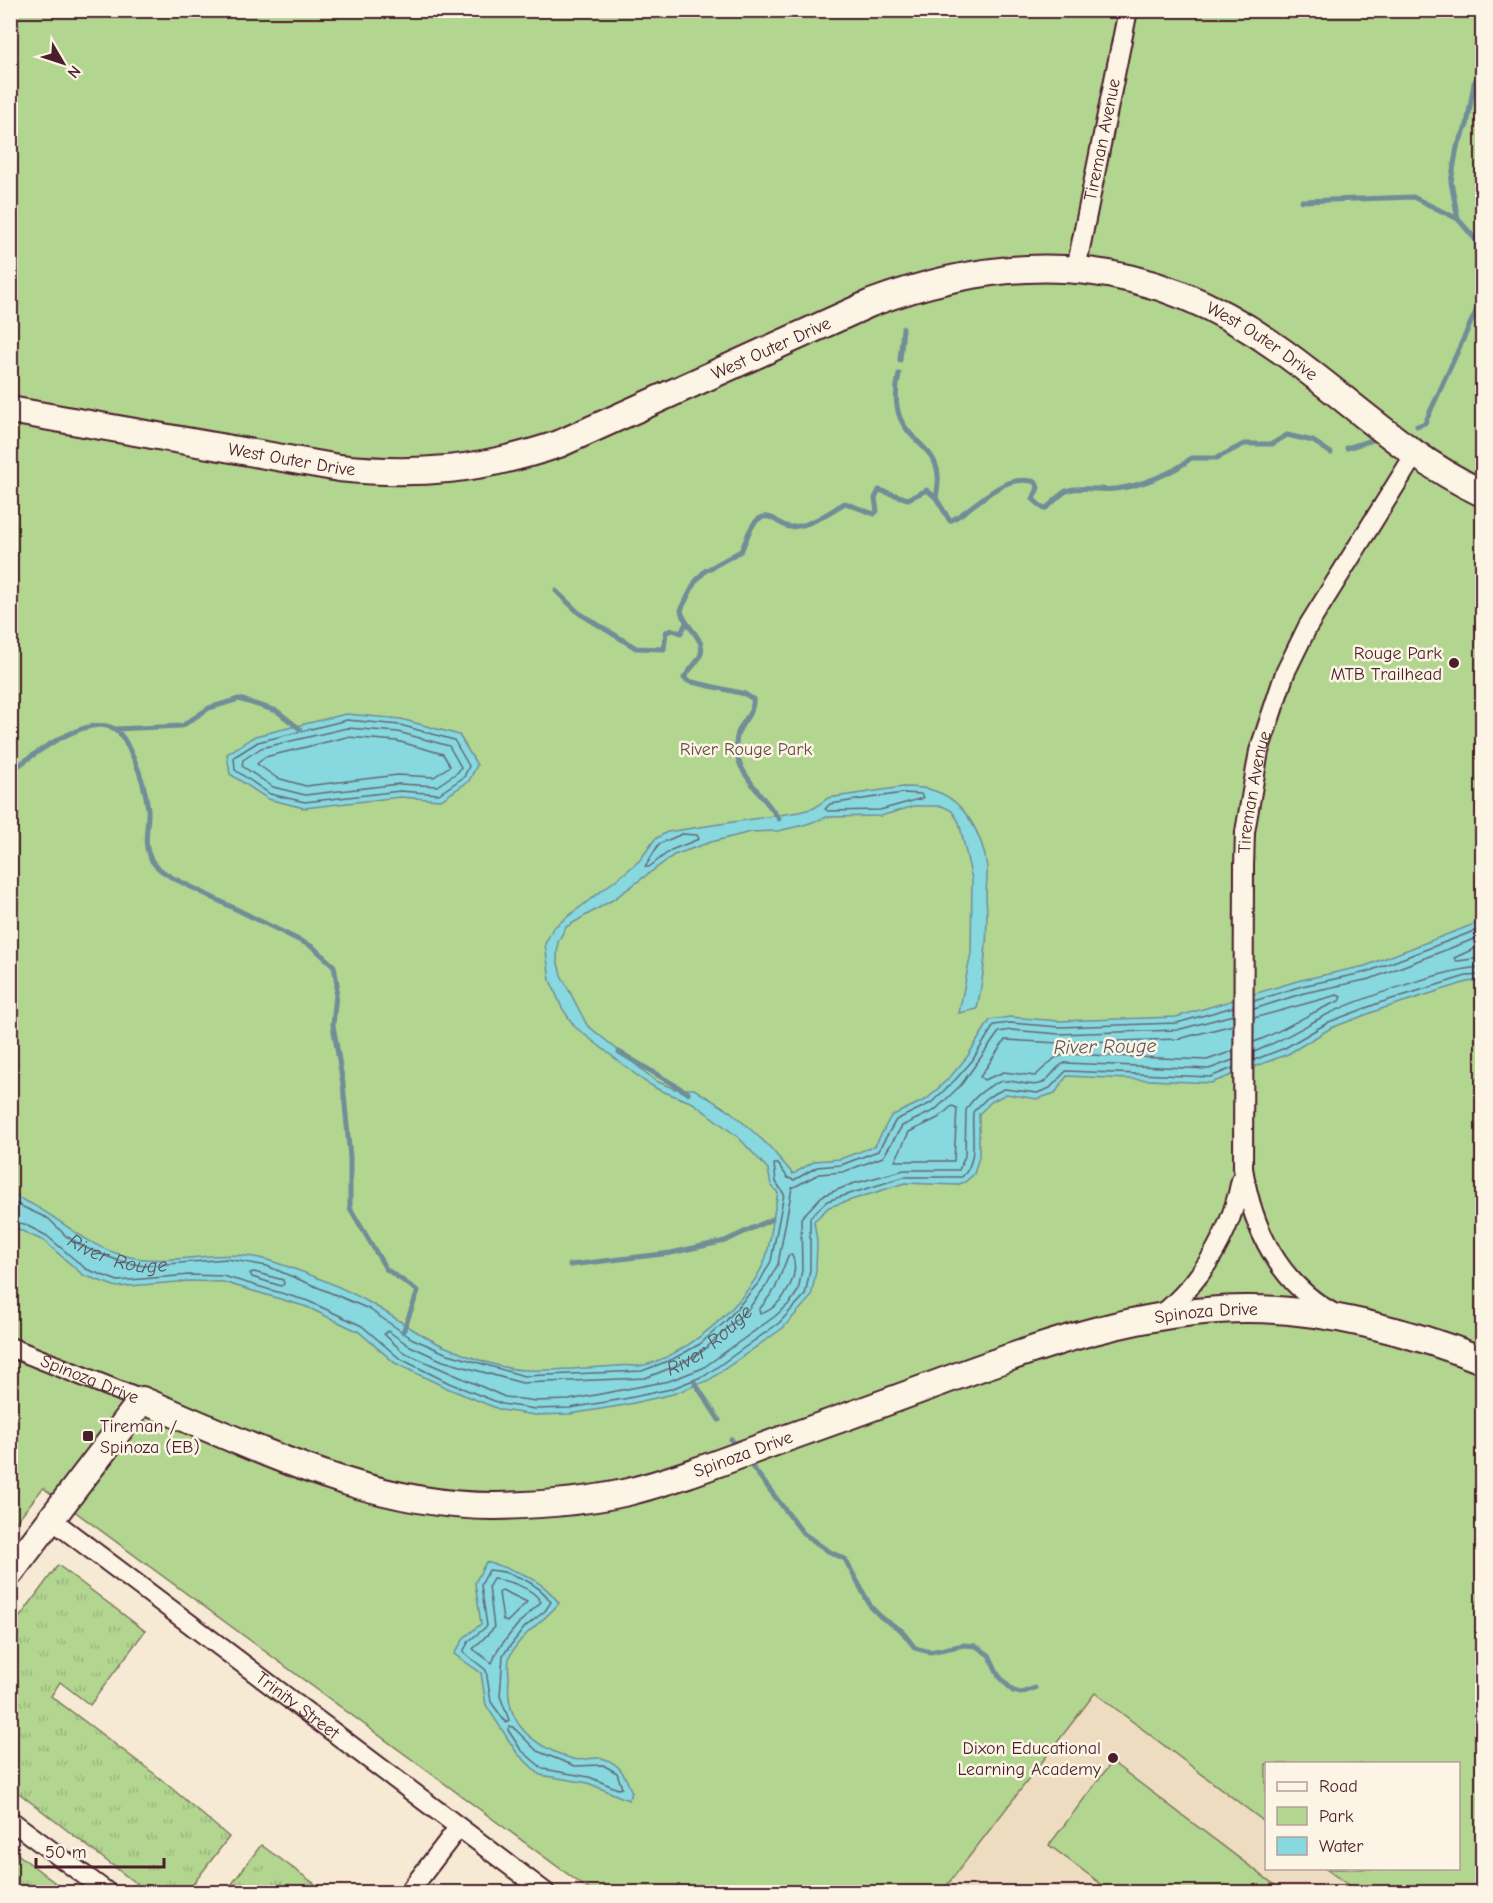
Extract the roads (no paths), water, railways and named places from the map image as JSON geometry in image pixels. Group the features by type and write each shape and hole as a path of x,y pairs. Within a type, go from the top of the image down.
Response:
{"street":[{"name":"Tireman Avenue","path":"1076,269 1128,10"},
{"name":"West Outer Drive","path":"10,411 339,468 386,472 432,472 469,468 523,456 559,444 871,303 914,287 962,275 998,270 1076,269 1153,284 1228,316 1285,353 1375,426 1415,454 1482,493"},
{"name":"Tireman Avenue","path":"1244,1168 1245,832 1252,781 1267,721 1285,673 1308,626 1415,454"},
{"path":"1159,1317 1187,1291 1214,1254 1233,1213 1244,1168"},
{"path":"1244,1168 1254,1217 1274,1257 1307,1295 1350,1322"},
{"name":"Spinoza Drive","path":"10,1347 305,1468 394,1496 492,1506 568,1502 629,1491 744,1454 1029,1350 1102,1328 1159,1317 1203,1311 1247,1309 1292,1311 1395,1331 1482,1360"},
{"path":"10,1573 142,1400"},
{"name":"Trinity Street","path":"51,1519 544,1893"},
{"path":"10,1820 107,1893"},
{"path":"409,1893 458,1828"}],"water":[{"path":"346,714 401,719 459,735 477,765 469,781 441,800 400,797 304,808 268,799 230,774 227,754 255,736"},
{"name":"River Rouge","path":"903,787 931,790 956,803 971,822 982,844 987,870 987,938 977,1009 959,1013 971,953 972,879 959,822 952,811 942,806 914,806 881,816 827,817 778,831 751,832 711,842 674,855 614,899 566,927 558,942 557,959 561,975 587,1025 656,1081 675,1089 694,1089 731,1112 768,1145 793,1174 815,1161 840,1159 875,1146 891,1116 927,1099 951,1076 967,1057 990,1020 1010,1017 1059,1021 1176,1017 1301,980 1365,966 1482,921 1482,980 1467,982 1381,1009 1331,1028 1288,1054 1211,1083 1067,1076 1055,1093 1037,1099 1006,1094 991,1102 979,1114 979,1157 974,1174 965,1182 956,1185 905,1183 829,1207 814,1221 817,1241 816,1271 811,1297 783,1328 709,1380 673,1394 625,1405 570,1414 535,1415 501,1410 395,1363 359,1332 307,1307 223,1282 190,1281 117,1287 83,1275 44,1241 11,1226 10,1195 39,1208 106,1250 122,1255 159,1260 234,1255 271,1261 348,1291 436,1343 505,1367 548,1370 639,1366 675,1353 713,1326 745,1293 757,1276 767,1253 778,1193 771,1185 768,1169 738,1137 693,1103 659,1090 644,1081 575,1027 562,1008 550,980 545,944 553,928 626,872 640,860 655,839 667,832 799,812 814,808 828,798"},
{"path":"486,1562 527,1576 544,1587 559,1603 526,1634 509,1658 509,1695 511,1709 517,1721 534,1740 559,1754 577,1760 601,1758 616,1765 623,1773 632,1793 628,1800 588,1783 540,1775 517,1753 486,1705 481,1673 454,1654 465,1637 481,1624 475,1583"}],"waterway":[{"path":"1458,219 1451,182 1457,147 1467,125 1474,83 1482,71"},
{"path":"1302,201 1413,197 1458,219 1476,240 1478,271 1482,279"},
{"path":"1417,426 1425,423 1482,298"},
{"path":"900,360 903,328"},
{"path":"899,374 896,396 898,413 904,425 935,462 938,478 936,498"},
{"path":"779,819 748,779 738,757 736,745 738,733 752,708 753,699 745,694 688,681 684,678 697,661 701,645 681,610 695,582 705,571 741,551 751,528 760,518 772,518 789,527 796,527 818,519 845,503 874,514 877,511 875,498 879,490 908,499 927,490 936,498 950,521 990,492 1001,486 1023,480 1036,482 1038,488 1033,499 1044,509 1069,490 1124,488 1166,474 1191,458 1217,458 1244,444 1272,444 1287,435 1313,441 1331,453"},
{"path":"1347,448 1379,438"},
{"path":"556,591 579,613 636,648 664,649 666,632 673,630 681,633 686,623"},
{"path":"115,729 182,726 209,708 239,699 277,711 300,729"},
{"path":"10,772 46,747 77,731 91,726 105,726 116,730 128,746 142,782 148,809 147,850 155,865 171,877 313,947 334,966 337,984 333,1025 343,1084 350,1157 350,1208 386,1269 418,1291 403,1332"},
{"path":"619,1052 688,1093"},
{"path":"570,1265 671,1253 725,1241 772,1219"},
{"path":"695,1383 719,1420"},
{"path":"747,1460 803,1533 828,1551 845,1559 871,1607 882,1618 901,1630 915,1648 930,1652 964,1645 976,1646 989,1655 999,1676 1013,1691 1021,1693 1035,1688"}],"place":[{"name":"Rouge Park MTB Trailhead","path":"1454,663"},
{"name":"Tireman / Spinoza (EB)","path":"88,1436"},
{"name":"Dixon Educational Learning Academy","path":"1113,1758"}],"park label":[{"name":"River Rouge Park","path":"746,749"}]}
